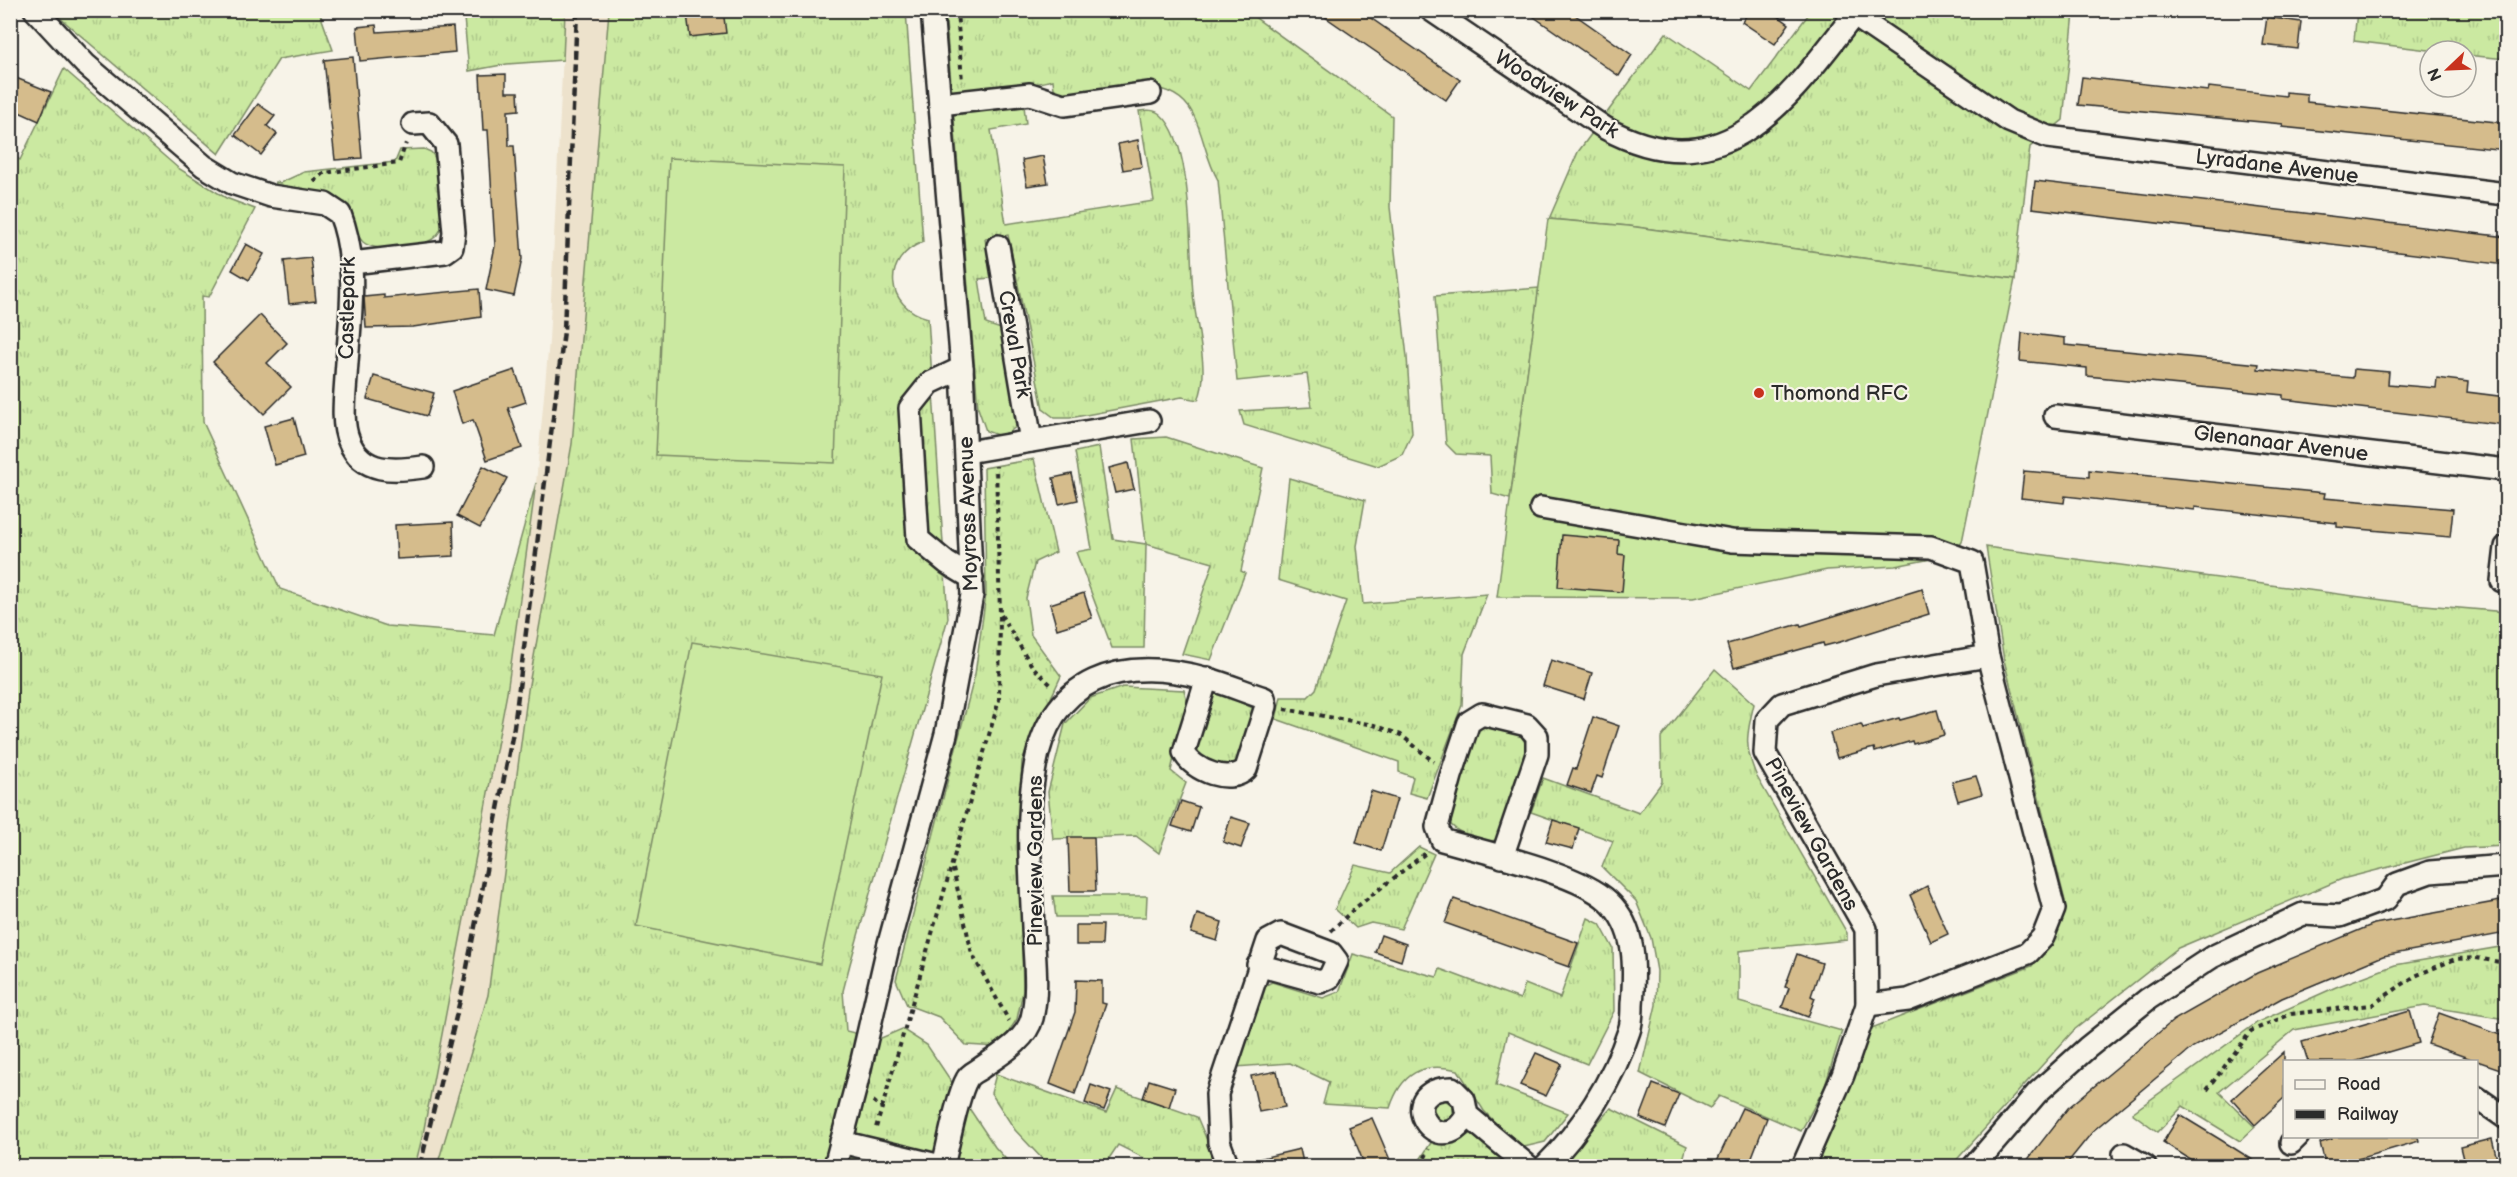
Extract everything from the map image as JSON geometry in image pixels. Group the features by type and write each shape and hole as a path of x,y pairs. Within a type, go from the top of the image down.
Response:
{"street":[{"name":"Castlepark","path":"35,10 85,64 204,166 232,183 271,196 325,204 340,214 352,263 345,395 349,441 369,464 383,470 395,471 423,466"},
{"name":"Moyross Avenue","path":"835,1167 888,947 946,734 972,595 962,368 932,10"},
{"name":"Woodview Park","path":"1431,10 1612,132 1650,147 1685,152 1738,136 1782,103 1801,83 1850,13"},
{"name":"Lyradane Avenue","path":"1850,13 2009,121 2048,137 2506,194"},
{"path":"940,104 1030,93 1064,105 1150,93"},
{"path":"352,263 445,252 452,248 454,232 446,144 429,123 413,124"},
{"name":"Creval Park","path":"998,246 1031,441"},
{"path":"962,368 930,383 910,408 918,539 947,563 972,578"},
{"name":"Glenanaar Avenue","path":"2055,416 2506,470"},
{"path":"967,452 1149,421"},
{"path":"1541,508 1732,541 1930,547 1972,562 1988,656 2054,909 2043,937 2028,953 1908,1000 1867,1005"},
{"path":"2502,581 2506,547"},
{"name":"Pineview Gardens","path":"1803,1167 1843,1075 1867,1005 1866,929 1765,753 1767,720 1782,704 1876,675 1988,656"},
{"name":"Pineview Gardens","path":"942,1167 967,1078 1019,1040 1031,1020 1036,986 1032,853 1034,772 1048,723 1066,699 1084,683 1108,674 1129,670 1207,678 1264,698 1266,706"},
{"path":"1207,678 1184,752 1187,760 1194,765 1228,777 1241,775 1246,769 1266,706"},
{"path":"1502,857 1537,754 1537,736 1527,725 1482,714 1469,722 1451,776 1437,826 1442,840 1582,884 1609,902 1626,928 1636,961 1630,1029 1611,1074 1585,1119 1545,1167"},
{"path":"1974,1167 2037,1093 2087,1048 2148,999 2212,957 2303,914 2340,915 2386,899 2397,884 2430,872 2506,866"},
{"path":"1228,1167 1219,1142 1217,1094 1258,965 1268,941 1281,934 1331,953 1337,961 1329,978 1320,982 1258,965"},
{"path":"2478,1098 2506,1118"},
{"path":"1467,1115 1528,1167"},
{"path":"841,1142 942,1167"},
{"path":"2124,1154 2145,1167"}],"path":[{"path":"957,10 963,103"},
{"path":"293,200 324,173 399,163 413,124"},
{"path":"870,1149 999,700 1000,614 995,447"},
{"path":"1000,614 1032,666 1066,699"},
{"path":"1266,706 1374,725 1401,735 1451,776"},
{"path":"1314,947 1354,909 1442,840"},
{"path":"952,869 972,954 1019,1040"},
{"path":"2207,1090 2251,1032 2291,1014 2372,1005 2415,976 2455,959 2476,958 2506,963"},
{"path":"856,1086 882,1108"}],"shaded area":[{"path":"565,11 609,11 572,444 528,690 488,995 437,1166 415,1166 507,693 536,483 549,341"}],"green space":[{"path":"2054,10 2074,13 2063,120 2030,147 2015,279 1629,226 1549,219 1578,152 1666,33 1751,91 1811,11"},
{"path":"52,11 319,11 333,50 279,59 219,154"},
{"path":"456,11 565,11 563,60 507,64 469,71 464,18 456,18"},
{"path":"609,11 906,11 923,242 909,249 900,259 895,270 894,282 896,293 903,304 928,318 948,618 843,991 846,1031 879,1039 902,1029 927,1045 995,1147 1012,1166 437,1166 488,995 528,690 572,444"},
{"path":"945,11 1246,11 1392,116 1390,207 1407,357 1412,433 1402,455 1378,466 1244,425 1240,411 1312,407 1307,374 1237,381 1218,180 1193,114 1182,100 1167,91 1131,86 1055,97 1053,80 1022,87 1026,124 991,130 1006,224 1154,201 1139,111 1148,110 1159,113 1172,129 1185,173 1194,305 1203,362 1202,389 1198,400 1182,397 1070,418 1055,418 1043,409 1008,235 985,239 992,278 979,279 986,324 1001,329 1017,426 1003,437 986,431 978,408"},
{"path":"2357,11 2506,11 2506,59 2478,56 2478,39 2418,39 2418,49 2354,41"},
{"path":"64,69 178,168 226,198 255,209 209,297 202,296 203,422 280,589 387,626 494,635 536,483 507,693 415,1166 22,1166 11,1153 10,153 20,160"},
{"path":"424,149 435,157 439,168 444,218 437,235 423,244 412,247 390,249 370,246 359,237 348,211 334,196 322,192 275,186 276,182 280,183 304,172 395,162 400,150"},
{"path":"669,158 845,167 835,463 656,455"},
{"name":"Thomond RFC","path":"1548,219 1629,226 2015,279 1962,542 1952,555 1895,566 1827,570 1693,598 1497,597"},
{"path":"1539,288 1510,499 1492,494 1490,456 1456,454 1446,444 1435,296"},
{"path":"1166,437 1263,468 1241,571 1245,573 1211,660 1182,654 1213,563 1146,544 1134,439"},
{"path":"1099,447 1113,539 1146,544 1144,648 1112,648 1076,552 1092,549 1075,452"},
{"path":"1034,459 1056,552 1035,562 1026,598 1031,635 1061,676 1022,761 1019,821 1023,991 1017,1019 999,1047 966,1045 939,1017 907,1005 896,980 975,674 986,594 984,468"},
{"path":"1289,478 1365,500 1357,546 1363,604 1487,594 1464,654 1462,705 1427,798 1409,793 1413,777 1399,772 1399,762 1276,719 1281,697 1308,697 1316,689 1346,601 1278,580"},
{"path":"1986,547 2413,604 2506,612 2506,846 2464,848 2342,879 2178,948 2074,1030 1951,1166 1817,1166 1869,1029 2032,966 2056,928 2065,901 2004,660"},
{"path":"692,642 882,674 820,964 636,926"},
{"path":"1715,669 1754,704 1749,725 1748,749 1757,777 1847,933 1847,940 1739,951 1739,1002 1842,1031 1825,1086 1801,1131 1719,1096 1710,1108 1640,1073 1656,1005 1657,971 1651,938 1636,901 1602,867 1613,841 1531,812 1543,778 1639,813 1662,782 1661,738"},
{"path":"1123,687 1184,690 1187,702 1171,771 1186,783 1159,853 1136,836 1053,839 1048,792 1065,724 1090,698"},
{"path":"1220,693 1255,709 1238,763 1227,768 1199,756 1197,746 1212,695"},
{"path":"1485,723 1520,734 1528,748 1498,840 1491,841 1477,839 1463,833 1447,820 1476,728"},
{"path":"1419,847 1434,854 1401,929 1371,923 1356,928 1335,909 1355,865 1390,873"},
{"path":"1053,896 1147,896 1146,917 1056,917"},
{"path":"1588,918 1600,924 1613,948 1614,1011 1587,1064 1508,1032 1496,1085 1568,1113 1545,1142 1520,1148 1484,1111 1458,1070 1434,1067 1415,1073 1400,1086 1390,1108 1323,1104 1329,1082 1290,1063 1236,1067 1260,988 1272,982 1323,998 1339,992 1353,954 1437,977 1440,969 1520,999 1525,984 1560,998"},
{"path":"2506,946 2506,1019 2425,1006 2294,1030 2219,1092 2255,1127 2240,1141 2183,1106 2158,1132 2132,1113 2258,1022 2336,987 2395,965"},
{"path":"996,1074 1106,1113 1117,1089 1197,1117 1218,1166 1150,1166 1152,1162 1118,1145 1104,1166 1049,1166 1015,1130 991,1093"},
{"path":"1445,1100 1453,1106 1453,1117 1442,1126 1428,1108 1435,1101"},
{"path":"1611,1108 1687,1146 1681,1166 1559,1166"},
{"path":"1475,1132 1507,1166 1409,1166 1418,1163 1432,1141 1456,1139"},
{"path":"2454,1159 2457,1166 2418,1166"}],"building":[{"path":"723,10 726,33 690,37 687,14"},
{"path":"1315,10 1359,10 1460,80 1446,100"},
{"path":"1524,10 1568,10 1632,55 1619,76"},
{"path":"1750,10 1770,10 1789,24 1775,44 1742,22"},
{"path":"2267,17 2301,22 2298,49 2263,45"},
{"path":"376,25 377,32 453,27 455,52 360,61 357,27"},
{"path":"353,57 362,158 335,160 324,60"},
{"path":"506,74 506,92 518,92 519,110 508,111 509,146 514,146 522,259 514,296 486,290 495,246 488,130 483,130 480,75"},
{"path":"2082,77 2208,91 2209,87 2286,96 2286,92 2307,94 2307,102 2506,123 2506,150 2282,127 2283,124 2078,105"},
{"path":"16,78 51,92 39,121 10,108 10,91"},
{"path":"258,104 275,116 267,126 277,134 261,155 235,135"},
{"path":"1138,140 1142,167 1123,170 1118,144"},
{"path":"1043,156 1048,183 1027,186 1022,160"},
{"path":"2035,181 2506,237 2506,265 2032,208"},
{"path":"246,244 264,254 249,280 232,270"},
{"path":"311,258 316,301 289,304 284,261"},
{"path":"479,289 481,317 413,327 366,328 364,297 384,295 384,298"},
{"path":"260,315 287,343 267,363 291,387 264,414 213,362"},
{"path":"2022,333 2065,338 2065,345 2259,364 2258,369 2353,378 2354,369 2389,372 2388,384 2436,388 2437,378 2468,382 2467,392 2506,397 2506,425 2283,399 2283,395 2087,376 2087,368 2020,361"},
{"path":"515,370 526,402 508,408 522,448 487,460 473,420 462,424 452,391"},
{"path":"374,376 434,393 427,416 367,399"},
{"path":"294,418 304,457 275,465 264,426"},
{"path":"1128,463 1134,489 1115,493 1109,468"},
{"path":"483,466 507,478 480,528 457,516"},
{"path":"2089,470 2325,493 2324,498 2453,509 2450,537 2337,527 2337,523 2195,507 2195,510 2065,496 2064,503 2021,498 2024,471 2089,477"},
{"path":"1072,474 1078,500 1059,504 1053,478"},
{"path":"453,522 454,556 397,559 395,525"},
{"path":"1562,535 1619,540 1618,554 1625,555 1622,592 1558,587"},
{"path":"1922,589 1929,614 1840,642 1824,646 1823,643 1734,668 1727,644 1800,624 1801,626"},
{"path":"1084,593 1092,618 1057,629 1050,604"},
{"path":"1551,660 1592,673 1584,699 1543,686"},
{"path":"1937,710 1944,735 1913,744 1912,741 1875,752 1874,748 1837,758 1830,733 1861,724 1863,728"},
{"path":"1593,717 1619,726 1602,778 1597,776 1591,793 1567,785 1573,768 1576,769"},
{"path":"1976,776 1982,794 1958,801 1952,782"},
{"path":"1371,791 1397,799 1381,851 1356,843"},
{"path":"1181,801 1199,807 1191,832 1172,826"},
{"path":"1231,817 1250,823 1241,848 1223,842"},
{"path":"1553,820 1579,828 1573,849 1546,842"},
{"path":"1068,837 1094,837 1096,891 1070,891"},
{"path":"1927,886 1948,934 1931,942 1910,895"},
{"path":"1454,899 1578,943 1569,967 1445,923"},
{"path":"2506,900 2506,933 2383,956 2282,998 2193,1047 2094,1130 2064,1167 2022,1167 2068,1108 2174,1020 2257,973 2374,924"},
{"path":"1197,914 1222,922 1217,941 1191,933"},
{"path":"1076,925 1103,925 1102,945 1076,945"},
{"path":"1381,935 1406,944 1401,961 1375,952"},
{"path":"1797,954 1822,963 1811,996 1815,998 1808,1017 1782,1007 1789,988 1785,987"},
{"path":"1076,980 1102,981 1102,1003 1106,1004 1075,1094 1050,1084 1075,1012"},
{"path":"2410,1011 2419,1043 2361,1060 2307,1060 2302,1042"},
{"path":"2439,1013 2506,1037 2506,1071 2478,1060 2428,1044"},
{"path":"2284,1052 2283,1099 2255,1125 2232,1099"},
{"path":"1536,1053 1562,1064 1546,1096 1520,1085"},
{"path":"1277,1071 1285,1107 1259,1112 1251,1076"},
{"path":"1149,1080 1175,1088 1169,1107 1143,1098"},
{"path":"1653,1084 1679,1094 1665,1128 1640,1118"},
{"path":"1091,1085 1111,1092 1104,1110 1085,1103"},
{"path":"1742,1108 1767,1118 1748,1167 1714,1167"},
{"path":"2180,1115 2264,1167 2202,1167 2163,1142"},
{"path":"1372,1118 1393,1167 1365,1167 1349,1127"},
{"path":"2418,1138 2419,1141 2344,1163 2345,1167 2326,1167 2320,1143 2332,1139"},
{"path":"2492,1139 2499,1167 2465,1167 2460,1147"},
{"path":"1300,1149 1304,1167 1255,1167 1254,1160"}],"railway":[{"path":"420,1166 463,988 514,727 564,331 577,10"}],"place":[{"name":"Thomond RFC","path":"1759,393"}]}
